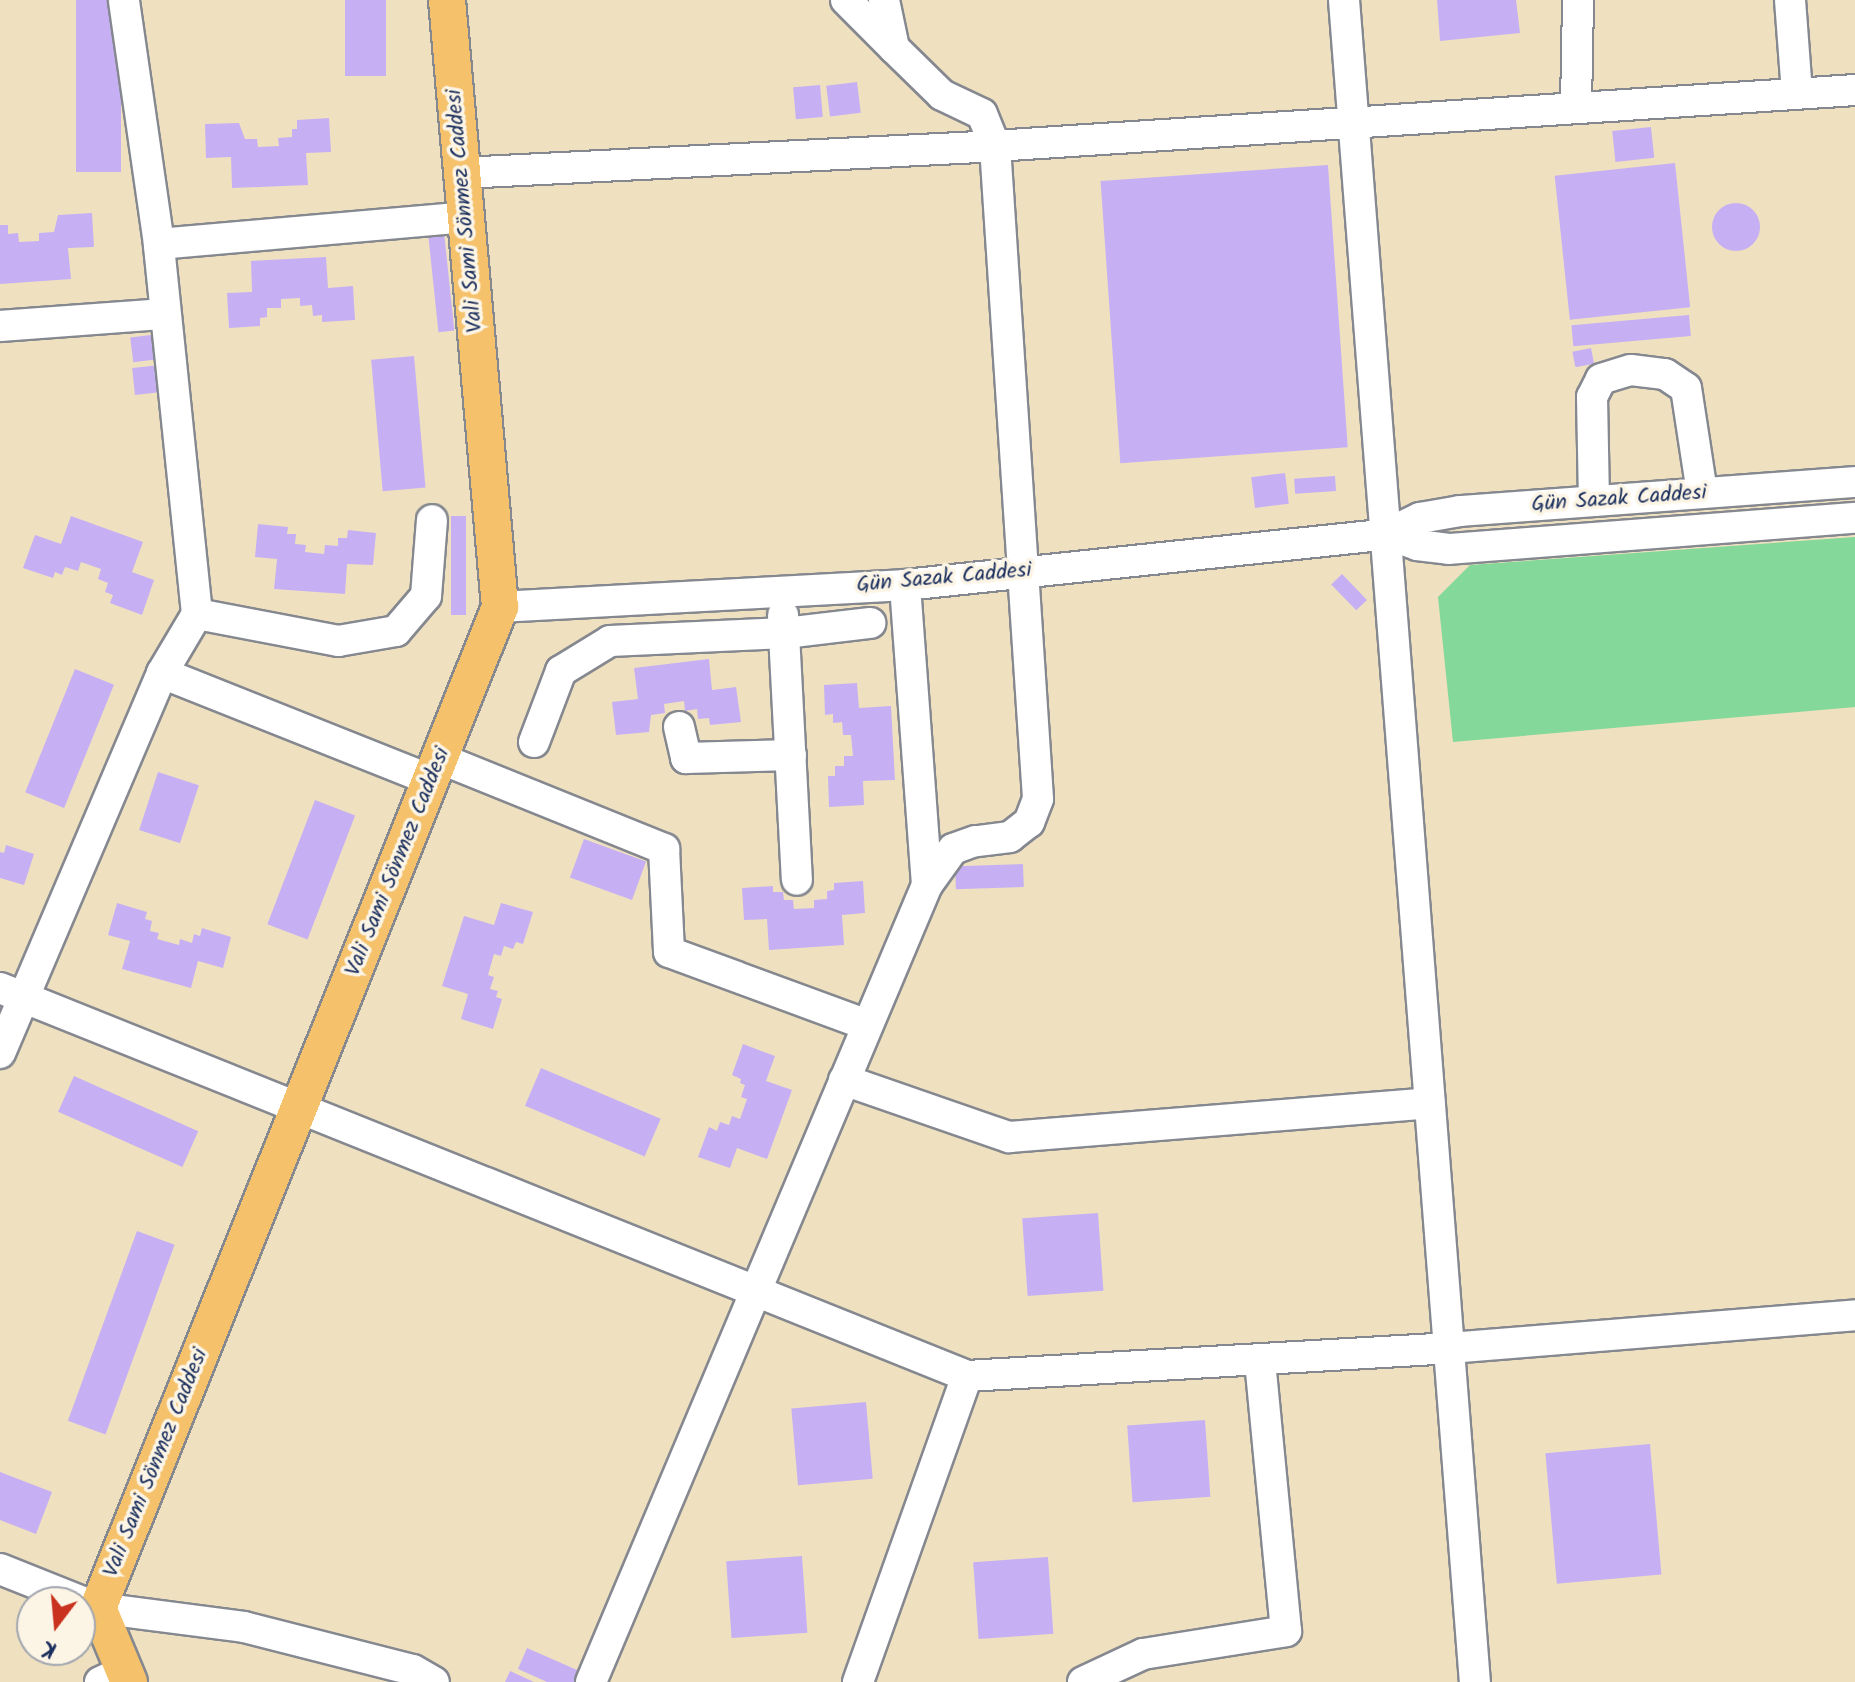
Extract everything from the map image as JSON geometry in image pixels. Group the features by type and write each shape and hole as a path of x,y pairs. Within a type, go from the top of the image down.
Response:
{"main road":[{"name":"Vali Sami Sönmez Caddesi","path":"98,1608 500,607 447,0"},
{"path":"98,1608 118,1678"}],"street":[{"path":"0,1053 11,992 162,673 197,614 159,244 124,0"},
{"path":"591,1682 753,1289 927,885 953,849 975,841 1010,837 1029,822 1038,799 995,146 982,114 942,95 846,0"},
{"path":"884,0 894,48"},
{"path":"1344,0 1475,1682"},
{"path":"1576,106 1578,0"},
{"path":"1790,0 1797,93"},
{"path":"462,173 995,146 1354,120 1855,90"},
{"path":"159,244 466,217"},
{"path":"0,326 164,314"},
{"path":"1594,501 1592,397 1601,379 1631,370 1665,374 1686,388 1702,493"},
{"name":"Gün Sazak Caddesi","path":"500,607 905,585 1387,534 1420,518 1460,511 1855,482"},
{"name":"Gün Sazak Caddesi","path":"1387,534 1417,545 1449,549 1855,518"},
{"path":"197,614 338,641 396,631 426,596 432,520"},
{"path":"905,585 927,885"},
{"path":"781,590 797,880"},
{"path":"534,742 561,671 610,641 785,633 870,623"},
{"path":"162,673 664,849 669,952 867,1025"},
{"path":"679,727 686,758 791,755"},
{"path":"11,992 967,1376 1449,1348 1855,1315"},
{"path":"844,1080 1009,1137 1430,1103"},
{"path":"1083,1682 1143,1654 1286,1631 1260,1359"},
{"path":"858,1682 967,1376"},
{"path":"0,1569 98,1608 244,1627 413,1670 434,1682"}],"green space":[{"path":"1855,537 1855,707 1453,742 1438,597 1470,565"}],"building":[{"path":"76,0 121,0 121,172 76,172"},
{"path":"345,0 386,0 386,76 345,76"},
{"path":"1437,0 1516,0 1520,33 1440,41"},
{"path":"857,82 861,113 830,117 826,86"},
{"path":"820,85 823,117 796,119 793,87"},
{"path":"329,118 331,152 306,153 308,185 232,188 231,157 206,158 205,124 239,123 245,139 257,139 258,147 279,146 278,138 292,137 292,129 297,129 297,120"},
{"path":"1651,127 1654,158 1615,162 1612,131"},
{"path":"1675,163 1690,307 1570,320 1555,176"},
{"path":"1328,165 1348,447 1120,463 1101,181"},
{"path":"1736,203 1753,210 1760,227 1753,244 1736,251 1719,244 1712,227 1719,210"},
{"path":"92,213 94,247 68,248 71,279 0,284 0,225 8,225 8,234 18,233 19,242 39,241 39,233 54,232 58,215"},
{"path":"444,232 454,330 438,332 428,234"},
{"path":"326,257 328,288 353,286 355,320 322,322 322,315 313,316 312,305 300,306 300,298 281,299 281,308 267,308 267,317 260,318 260,326 229,328 227,293 252,292 251,261"},
{"path":"1689,315 1691,336 1573,346 1571,325"},
{"path":"159,334 162,359 133,362 130,338"},
{"path":"1591,348 1594,364 1575,367 1572,352"},
{"path":"414,356 426,487 383,491 371,360"},
{"path":"161,365 164,392 135,395 132,368"},
{"path":"1285,473 1289,504 1255,508 1251,477"},
{"path":"1335,476 1336,491 1295,494 1294,479"},
{"path":"71,516 143,542 132,572 154,580 142,615 110,603 113,595 105,592 108,583 98,579 101,569 81,562 78,571 65,567 62,575 55,572 53,578 23,568 35,535 61,544"},
{"path":"451,516 466,516 466,615 451,615"},
{"path":"258,524 288,527 287,534 296,534 295,544 306,545 305,552 324,554 325,545 338,546 338,538 347,538 348,530 376,533 373,565 347,564 345,594 274,589 277,559 255,557"},
{"path":"1342,574 1367,600 1356,610 1331,584"},
{"path":"709,659 712,690 736,687 741,722 710,725 709,718 698,719 697,709 685,711 684,701 664,704 665,713 651,715 649,732 616,735 612,702 638,699 634,668"},
{"path":"75,669 114,685 64,808 25,792"},
{"path":"857,683 859,708 891,706 895,780 863,781 864,805 829,807 828,776 835,776 835,766 844,766 844,756 853,756 851,735 843,735 842,722 833,723 833,714 825,715 824,685"},
{"path":"158,772 199,785 180,843 139,830"},
{"path":"315,800 355,815 307,940 267,924"},
{"path":"584,839 646,862 632,900 570,878"},
{"path":"6,845 34,854 24,885 0,878 0,852 4,853"},
{"path":"1023,864 1024,887 956,889 955,866"},
{"path":"863,881 865,913 842,915 844,945 769,950 767,919 744,920 742,888 773,886 773,892 783,892 784,900 793,900 794,909 814,908 814,900 827,899 827,891 834,890 834,883"},
{"path":"117,903 147,912 145,919 152,921 150,931 159,933 157,939 179,945 180,939 192,943 194,934 200,936 202,928 231,937 223,968 198,961 191,988 122,969 130,941 108,935"},
{"path":"501,903 533,912 523,944 516,942 513,949 504,946 501,956 494,954 488,975 494,977 490,989 498,991 496,997 502,999 493,1029 461,1019 468,994 442,986 464,916 494,925"},
{"path":"743,1044 775,1056 766,1081 792,1090 767,1159 737,1148 730,1168 698,1157 709,1127 717,1131 720,1122 729,1125 732,1116 740,1119 747,1099 741,1097 745,1085 732,1075"},
{"path":"541,1068 661,1119 645,1157 525,1106"},
{"path":"74,1076 198,1131 182,1167 58,1112"},
{"path":"1098,1213 1103,1291 1028,1296 1022,1218"},
{"path":"137,1231 175,1245 105,1434 68,1421"},
{"path":"866,1402 873,1479 798,1485 791,1409"},
{"path":"1205,1420 1210,1497 1133,1502 1127,1425"},
{"path":"1650,1444 1661,1575 1557,1584 1545,1453"},
{"path":"0,1472 52,1492 36,1534 0,1520"},
{"path":"802,1556 807,1633 732,1638 726,1561"},
{"path":"1048,1557 1053,1634 979,1639 973,1562"},
{"path":"527,1648 584,1673 580,1682 547,1682 518,1669"},
{"path":"510,1671 534,1682 505,1682"}]}
